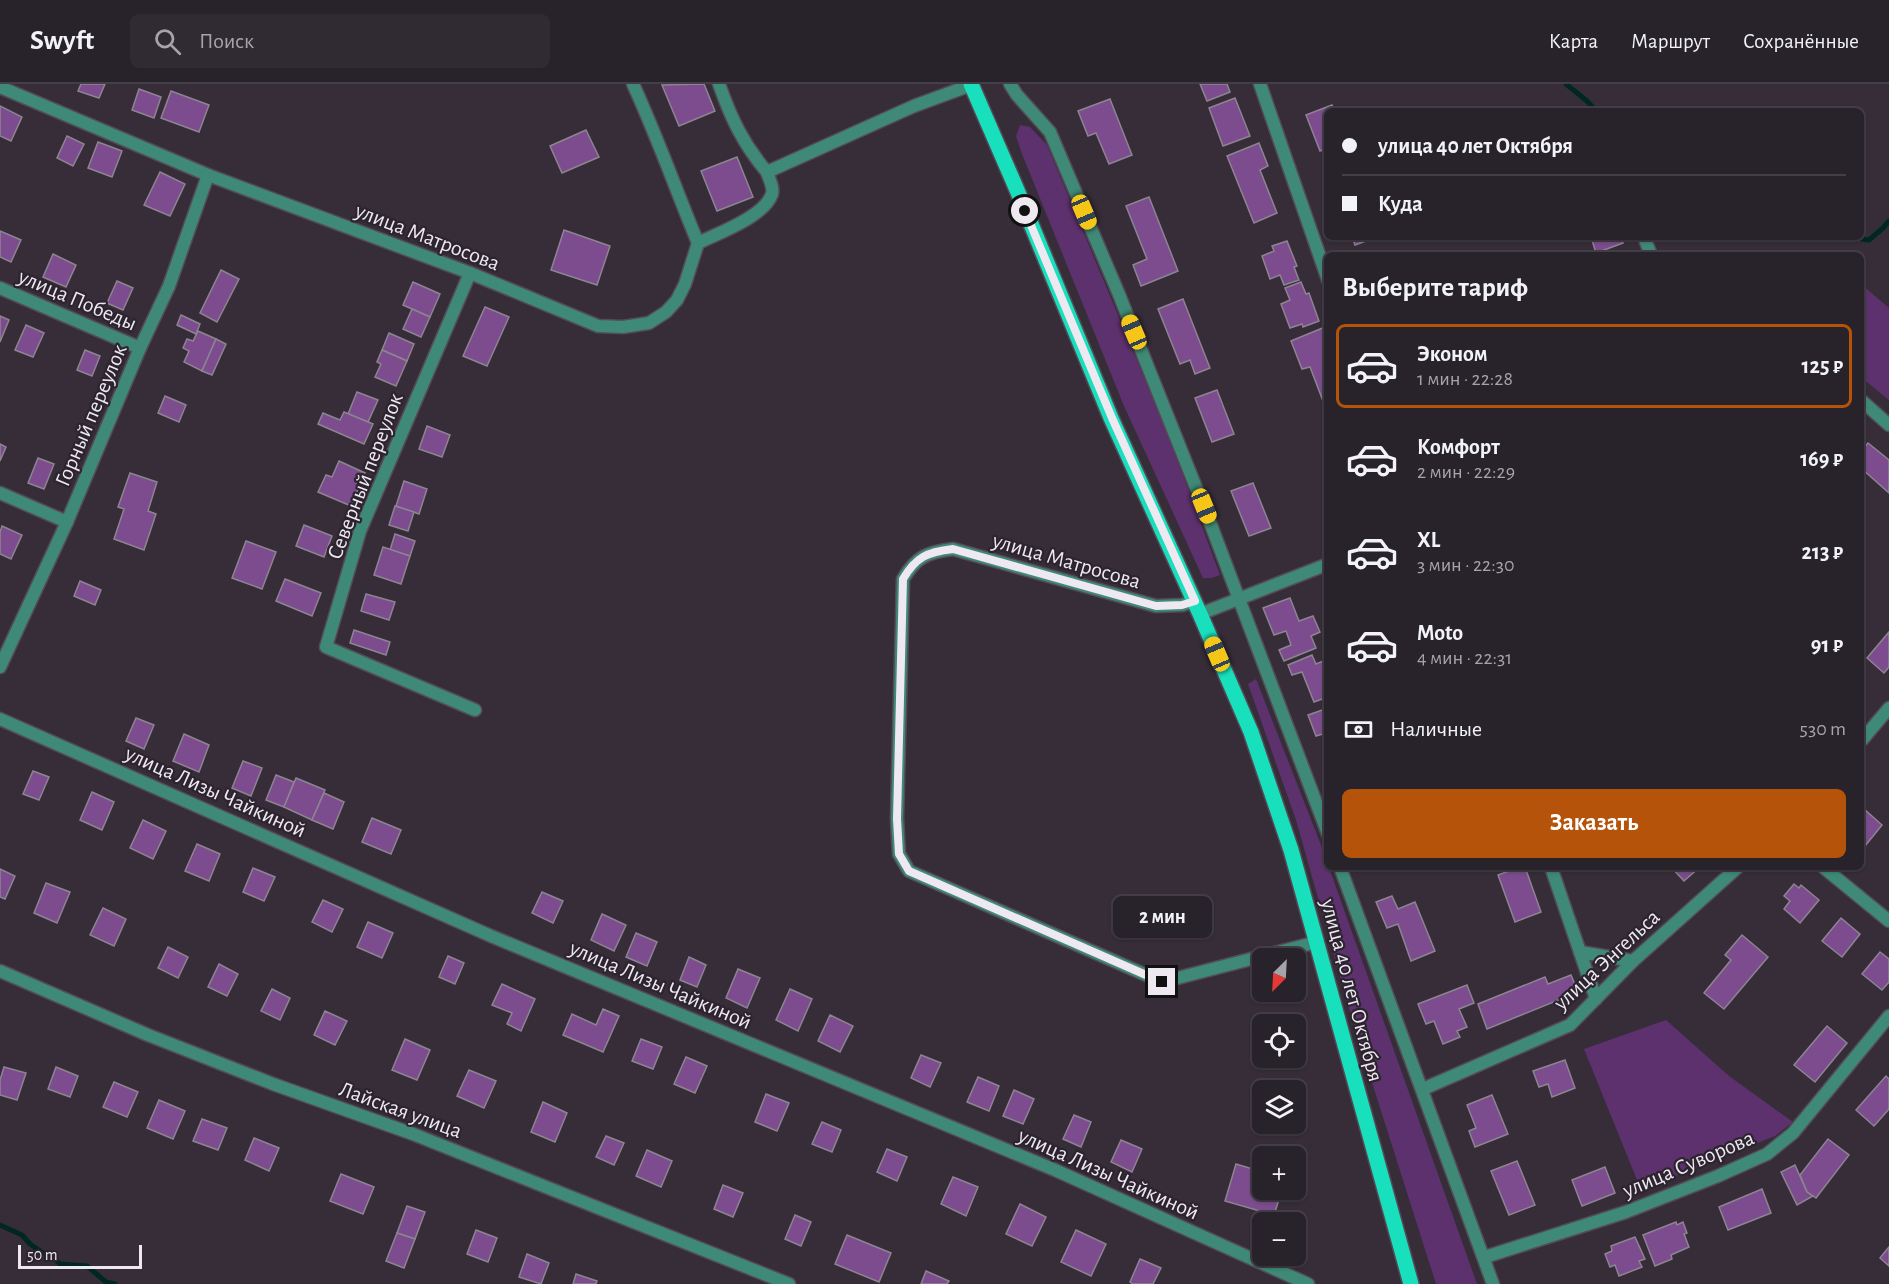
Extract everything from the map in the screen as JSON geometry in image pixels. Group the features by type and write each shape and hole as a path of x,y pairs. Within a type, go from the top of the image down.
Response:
{"main road":[{"name":"улица 40 лет Октября","path":"971,84 1112,418 1251,732 1291,850 1411,1284"}],"street":[{"path":"633,84 651,122 698,243 748,218 771,196 772,188 767,172 750,152 738,132 718,84"},
{"path":"767,172 914,106 971,84"},
{"path":"1010,84 1050,132 1162,401 1324,823"},
{"path":"1260,84 1324,268"},
{"name":"улица Матросова","path":"0,87 208,175 470,273 598,326 623,327 649,323 666,312 677,300 685,284 698,243"},
{"name":"Горный переулок","path":"0,667 67,522 140,348 169,286 208,175"},
{"name":"Северный переулок","path":"470,273 360,531 326,647 475,710"},
{"name":"улица Победы","path":"0,288 140,348"},
{"path":"1864,403 1889,425"},
{"path":"0,493 67,522"},
{"name":"улица Матросова","path":"1317,942 1162,982 909,871 899,854 897,819 903,579 912,564 929,553 953,549 1156,606 1182,605 1198,608 1240,600 1324,566"},
{"path":"1864,738 1889,708"},
{"name":"улица Лизы Чайкиной","path":"0,719 491,936 1055,1170 1308,1284"},
{"name":"улица 40 лет Октября","path":"1341,870 1493,1284"},
{"path":"1552,870 1596,999"},
{"name":"улица Энгельса","path":"1423,1089 1570,1025 1634,961 1735,870"},
{"path":"1827,870 1889,921"},
{"path":"1580,952 1634,961"},
{"name":"Лайская улица","path":"0,971 148,1035 273,1084 413,1134 789,1284"},
{"name":"улица Суворова","path":"1485,1257 1626,1212 1767,1154 1793,1133 1889,1016"}],"shaded area":[{"path":"1020,125 1030,127 1047,145 1167,432 1220,575 1203,578 1124,406 1022,154 1016,136"},
{"path":"1864,287 1889,308 1889,400 1864,380"},
{"path":"1256,679 1321,845 1324,853 1324,870 1330,870 1477,1284 1436,1284 1355,1029 1296,820 1248,684"},
{"path":"1666,1020 1729,1076 1793,1122 1775,1136 1641,1190 1584,1049"}],"building":[{"path":"81,84 105,84 99,98 78,91"},
{"path":"704,84 715,111 679,126 662,85"},
{"path":"1200,84 1227,84 1230,92 1207,101"},
{"path":"139,89 161,97 154,118 132,110"},
{"path":"171,91 209,105 199,132 161,118"},
{"path":"1235,98 1250,136 1223,146 1209,108"},
{"path":"1110,99 1132,155 1109,164 1096,133 1088,136 1078,111"},
{"path":"0,106 22,117 11,141 0,136"},
{"path":"1324,108 1324,150 1320,151 1306,115"},
{"path":"586,130 599,157 562,173 550,146"},
{"path":"67,136 84,144 73,166 57,158"},
{"path":"98,142 122,151 112,177 88,168"},
{"path":"1259,143 1268,166 1260,170 1277,213 1254,223 1227,156"},
{"path":"737,157 753,197 717,211 701,171"},
{"path":"160,172 185,184 170,216 144,205"},
{"path":"1149,197 1178,271 1141,286 1133,265 1147,259 1126,206"},
{"path":"564,230 610,246 597,285 551,270"},
{"path":"0,231 21,240 11,262 0,257"},
{"path":"1353,240 1369,240 1355,245"},
{"path":"1592,240 1622,240 1623,243 1599,252 1596,252"},
{"path":"1287,241 1297,266 1294,267 1299,280 1284,285 1280,275 1270,279 1262,256 1274,251 1272,246"},
{"path":"53,254 76,265 66,287 43,277"},
{"path":"221,270 239,279 217,322 200,313"},
{"path":"117,281 133,288 123,310 107,303"},
{"path":"413,282 440,294 430,317 403,305"},
{"path":"1301,282 1306,294 1309,293 1319,321 1303,327 1302,324 1290,328 1281,304 1290,300 1285,288"},
{"path":"1183,299 1210,368 1195,374 1190,360 1180,364 1158,309"},
{"path":"485,307 509,317 487,366 463,356"},
{"path":"412,309 430,317 421,337 403,329"},
{"path":"181,315 200,324 196,334 177,325"},
{"path":"0,316 9,320 0,342"},
{"path":"26,325 44,333 33,357 15,350"},
{"path":"1324,327 1324,401 1310,367 1302,369 1291,341"},
{"path":"198,331 216,339 202,371 184,362 189,351 183,348 187,339 193,341"},
{"path":"389,333 414,344 407,361 382,350"},
{"path":"216,339 226,344 212,375 202,371"},
{"path":"85,350 100,356 92,376 77,370"},
{"path":"382,350 407,361 396,386 375,377 381,364 377,362"},
{"path":"1217,390 1234,434 1212,442 1195,398"},
{"path":"357,392 378,400 368,422 348,414"},
{"path":"165,396 186,405 179,422 158,413"},
{"path":"344,412 373,424 364,444 318,424 323,413 340,420"},
{"path":"427,426 450,435 442,457 419,449"},
{"path":"1868,443 1889,460 1889,493 1864,471 1864,448"},
{"path":"0,444 6,447 0,461"},
{"path":"38,458 54,464 44,489 28,483"},
{"path":"339,461 365,473 351,506 318,492 326,475 332,477"},
{"path":"130,473 157,482 148,511 156,514 144,550 114,539 124,509 118,507"},
{"path":"404,481 427,489 419,514 396,506"},
{"path":"1253,483 1271,528 1249,536 1231,491"},
{"path":"395,506 414,512 408,531 389,525"},
{"path":"304,525 332,536 324,557 296,546"},
{"path":"2,526 22,535 11,559 0,554"},
{"path":"395,534 415,541 410,556 390,550"},
{"path":"246,541 276,552 262,589 232,578"},
{"path":"383,547 410,556 401,584 374,575"},
{"path":"285,579 321,593 312,616 276,601"},
{"path":"80,581 101,590 95,605 74,596"},
{"path":"366,594 395,602 389,620 361,611"},
{"path":"1290,598 1299,621 1313,616 1320,632 1311,636 1316,648 1284,661 1279,650 1291,645 1286,631 1274,635 1263,608"},
{"path":"354,630 390,642 386,655 350,643"},
{"path":"1889,632 1889,667 1884,673 1867,658"},
{"path":"1312,655 1316,664 1324,661 1324,698 1314,702 1302,672 1292,675 1288,665"},
{"path":"1324,709 1324,734 1316,736 1308,715"},
{"path":"136,718 154,725 144,749 126,741"},
{"path":"184,734 209,745 199,772 173,761"},
{"path":"243,761 262,768 251,796 232,788"},
{"path":"33,771 49,777 39,800 23,794"},
{"path":"276,775 294,782 284,807 266,800"},
{"path":"296,778 325,790 312,820 284,807"},
{"path":"92,792 114,802 102,830 80,820"},
{"path":"324,793 344,802 333,829 312,820"},
{"path":"1864,809 1882,825 1864,845"},
{"path":"372,818 401,830 391,854 362,842"},
{"path":"143,820 166,831 153,859 130,848"},
{"path":"197,844 220,854 209,881 185,871"},
{"path":"253,868 275,877 264,901 243,892"},
{"path":"0,869 15,876 5,899 0,897"},
{"path":"1512,870 1526,870 1541,912 1515,922 1498,875"},
{"path":"1674,870 1697,870 1684,881"},
{"path":"46,883 70,892 57,923 34,913"},
{"path":"1794,884 1799,888 1801,885 1819,900 1800,923 1784,909 1790,901 1784,896"},
{"path":"542,892 563,901 553,923 532,913"},
{"path":"1392,896 1398,909 1415,902 1435,951 1411,961 1398,924 1387,928 1376,902"},
{"path":"323,900 343,909 332,932 312,922"},
{"path":"103,908 126,919 114,946 90,935"},
{"path":"602,914 626,925 614,951 591,940"},
{"path":"1841,918 1860,934 1842,957 1822,941"},
{"path":"368,922 393,933 382,958 357,947"},
{"path":"636,933 657,942 647,966 626,957"},
{"path":"1742,935 1768,957 1724,1009 1704,993 1731,960 1725,955"},
{"path":"168,947 188,957 178,978 158,968"},
{"path":"1880,952 1889,959 1889,982 1882,990 1862,974"},
{"path":"448,956 464,963 455,984 439,977"},
{"path":"689,957 706,965 697,987 680,980"},
{"path":"219,964 238,974 227,996 208,987"},
{"path":"738,969 760,978 747,1008 726,998"},
{"path":"1571,975 1578,992 1487,1029 1478,1004 1545,977 1548,984"},
{"path":"502,984 535,999 521,1031 507,1024 512,1013 492,1005"},
{"path":"1467,985 1474,1003 1459,1009 1467,1027 1457,1031 1460,1037 1443,1044 1434,1021 1426,1024 1418,1004"},
{"path":"272,989 290,998 280,1020 261,1011"},
{"path":"790,989 812,999 798,1031 776,1020"},
{"path":"603,1009 619,1016 603,1052 563,1035 572,1014 596,1025"},
{"path":"325,1011 347,1021 335,1045 314,1035"},
{"path":"830,1015 853,1026 840,1052 818,1041"},
{"path":"1827,1026 1847,1043 1815,1082 1794,1065"},
{"path":"405,1039 430,1050 417,1080 392,1070"},
{"path":"641,1039 662,1047 653,1069 632,1061"},
{"path":"921,1055 941,1063 930,1087 911,1078"},
{"path":"686,1057 707,1066 695,1093 674,1084"},
{"path":"1565,1060 1575,1088 1552,1097 1548,1084 1539,1087 1533,1071"},
{"path":"4,1067 26,1073 17,1100 0,1095 0,1080"},
{"path":"56,1067 78,1076 70,1097 48,1089"},
{"path":"469,1070 496,1081 484,1108 457,1096"},
{"path":"1886,1076 1889,1079 1889,1109 1874,1126 1856,1110"},
{"path":"978,1077 999,1086 989,1111 967,1102"},
{"path":"114,1082 138,1092 127,1117 103,1107"},
{"path":"1014,1090 1034,1099 1023,1124 1003,1116"},
{"path":"766,1094 789,1103 777,1131 755,1122"},
{"path":"1492,1095 1508,1134 1475,1147 1469,1131 1476,1128 1467,1105"},
{"path":"159,1100 185,1111 173,1139 147,1128"},
{"path":"543,1102 567,1113 555,1142 531,1132"},
{"path":"1074,1115 1091,1122 1081,1147 1063,1139"},
{"path":"202,1119 227,1128 218,1150 193,1141"},
{"path":"822,1122 841,1130 832,1152 812,1144"},
{"path":"606,1136 624,1143 614,1165 596,1157"},
{"path":"254,1138 279,1148 269,1171 245,1160"},
{"path":"1828,1139 1849,1155 1816,1198 1807,1192 1800,1175"},
{"path":"1121,1140 1142,1149 1132,1172 1111,1162"},
{"path":"887,1149 907,1157 897,1181 877,1172"},
{"path":"647,1150 672,1161 661,1187 636,1176"},
{"path":"1517,1161 1535,1205 1509,1215 1491,1171"},
{"path":"1236,1164 1252,1169 1252,1200 1279,1200 1275,1212 1264,1212 1225,1201"},
{"path":"1795,1165 1807,1192 1813,1196 1797,1205 1781,1172"},
{"path":"1605,1167 1615,1193 1582,1206 1572,1180"},
{"path":"341,1174 374,1187 363,1214 330,1201"},
{"path":"953,1177 978,1187 966,1216 941,1204"},
{"path":"723,1185 743,1193 733,1217 714,1209"},
{"path":"1762,1189 1771,1213 1728,1230 1719,1207"},
{"path":"1020,1204 1046,1217 1032,1246 1006,1234"},
{"path":"407,1206 425,1212 415,1239 397,1233"},
{"path":"795,1215 811,1222 801,1246 785,1239"},
{"path":"1676,1222 1677,1225 1683,1222 1687,1233 1684,1234 1689,1247 1671,1255 1672,1259 1655,1266 1643,1235"},
{"path":"476,1230 497,1238 488,1262 467,1254"},
{"path":"1076,1230 1106,1244 1091,1276 1061,1262"},
{"path":"397,1233 415,1239 404,1268 386,1261"},
{"path":"847,1235 891,1253 879,1282 835,1264"},
{"path":"1635,1237 1645,1259 1639,1261 1642,1267 1619,1276 1615,1265 1610,1267 1605,1254 1612,1251 1611,1246"},
{"path":"1889,1247 1889,1266 1880,1258"},
{"path":"527,1254 549,1263 541,1284 519,1277"},
{"path":"1140,1259 1161,1268 1153,1284 1130,1282"},
{"path":"926,1271 949,1281 947,1284 921,1284"},
{"path":"576,1274 597,1281 596,1284 573,1284"}],"waterway":[{"path":"1566,84 1593,108"},
{"path":"1864,239 1869,240 1889,221"},
{"path":"0,1225 22,1235 30,1244 50,1255 60,1264 87,1266 106,1282 115,1284"}],"route":[{"path":"1025,211 1112,418 1195,601 1182,605 1156,606 953,549 929,553 912,564 903,579 897,819 899,854 909,871 1162,982"}]}
